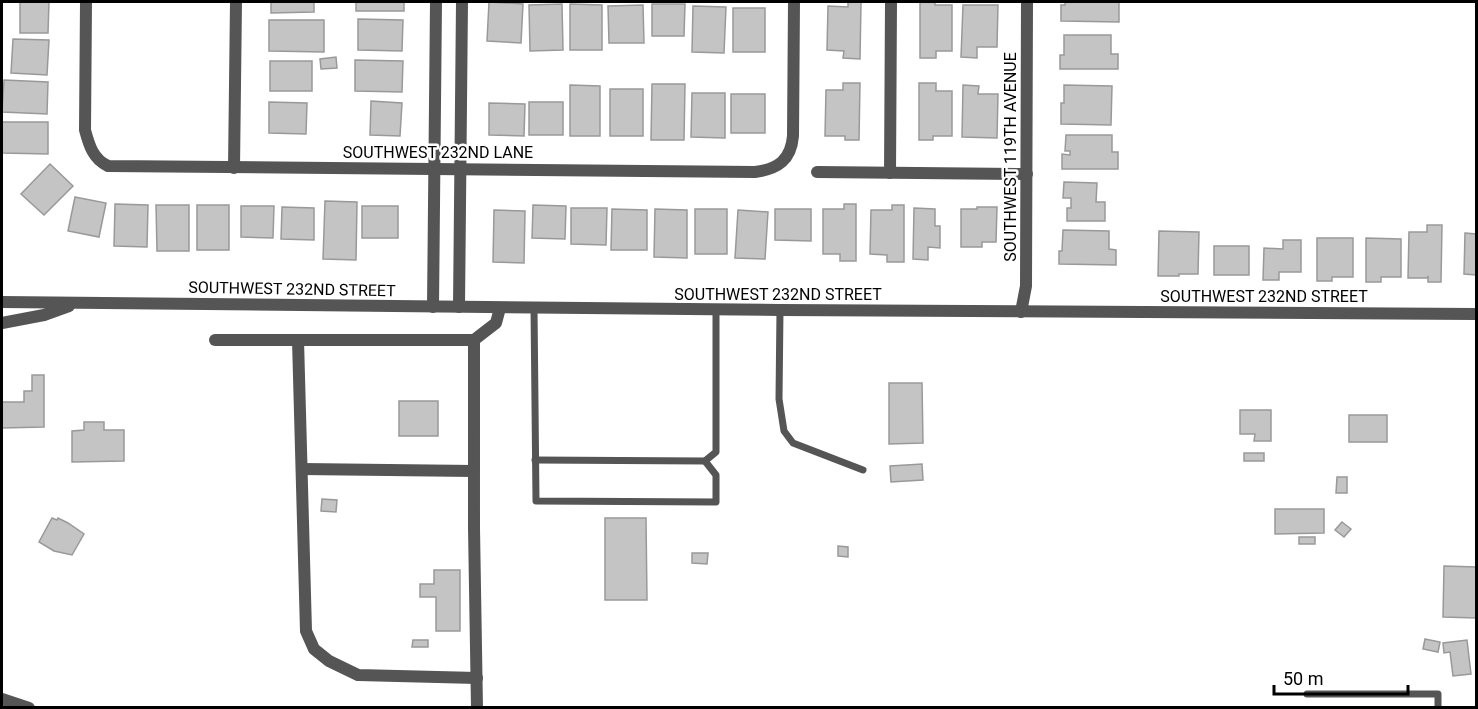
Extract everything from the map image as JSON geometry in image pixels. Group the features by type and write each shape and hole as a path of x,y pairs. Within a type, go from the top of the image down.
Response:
{"street":[{"name":"SOUTHWEST 232ND LANE","path":"86,2 85,130 88,144 94,155 102,163 116,167 755,172 772,168 783,161 791,151 794,2"},
{"path":"234,168 236,2"},
{"path":"433,307 436,2"},
{"path":"459,307 462,2"},
{"path":"890,173 891,2"},
{"name":"SOUTHWEST 119TH AVENUE","path":"1022,312 1026,286 1027,2"},
{"path":"817,172 1027,174"},
{"name":"SOUTHWEST 232ND STREET","path":"2,302 500,308 1476,314"},
{"name":"SOUTHWEST 232ND STREET","path":"2,323 44,315 79,303"},
{"path":"215,340 474,340 496,323 500,308"},
{"path":"298,340 306,631 314,649 329,662 358,675 477,678"},
{"path":"474,340 477,708"},
{"path":"302,469 474,471"},
{"path":"2,699 29,708"}],"lane":[{"path":"534,308 536,501 716,502 716,475 705,461"},
{"path":"535,460 705,461 716,452 716,309"},
{"path":"780,310 779,399 784,431 793,443 863,470"},
{"path":"1307,694 1438,694 1438,708"}],"building":[{"path":"20,2 49,2 48,33 20,33"},
{"path":"271,2 314,2 314,12 271,13"},
{"path":"356,2 404,2 404,11 356,11"},
{"path":"489,2 523,4 521,43 487,41"},
{"path":"848,2 861,2 860,59 843,58 844,51 827,50 828,6 848,7"},
{"path":"920,2 952,5 952,51 936,51 936,58 920,58"},
{"path":"1065,2 1119,2 1119,22 1061,21 1061,5 1065,5"},
{"path":"562,4 563,50 530,51 529,5"},
{"path":"570,4 602,5 602,50 570,50"},
{"path":"652,4 685,4 684,36 652,36"},
{"path":"643,5 644,43 609,43 608,6"},
{"path":"963,5 998,5 997,47 977,47 977,58 961,57"},
{"path":"693,6 726,7 724,53 692,52"},
{"path":"733,8 765,8 765,52 733,52"},
{"path":"358,19 403,20 402,51 358,50"},
{"path":"269,20 324,20 324,52 269,51"},
{"path":"1064,35 1111,35 1111,54 1118,54 1118,69 1060,69 1060,55 1064,55"},
{"path":"13,39 49,40 47,75 11,73"},
{"path":"336,57 337,68 321,69 320,59"},
{"path":"355,60 403,61 402,92 355,91"},
{"path":"270,61 312,61 312,91 270,91"},
{"path":"4,80 48,82 47,114 2,112"},
{"path":"843,83 860,83 859,140 845,140 845,136 825,136 826,90 843,90"},
{"path":"919,83 936,83 936,91 952,91 952,136 933,136 933,140 919,140"},
{"path":"652,84 685,84 684,140 651,140"},
{"path":"570,85 600,86 600,136 570,136"},
{"path":"963,85 979,86 978,94 998,94 997,138 962,137"},
{"path":"1064,85 1112,86 1111,125 1061,124"},
{"path":"610,89 643,89 643,136 610,136"},
{"path":"692,93 725,93 725,138 691,137"},
{"path":"731,94 765,94 765,133 731,133"},
{"path":"371,101 402,103 400,136 370,135"},
{"path":"269,102 307,103 306,134 269,133"},
{"path":"529,102 563,102 563,135 529,135"},
{"path":"489,103 525,104 524,136 489,135"},
{"path":"2,122 48,122 48,154 2,153"},
{"path":"1066,135 1112,135 1112,152 1118,152 1118,169 1062,169 1062,154 1070,155 1070,151 1065,151"},
{"path":"50,164 73,186 44,215 21,194"},
{"path":"1064,182 1097,183 1096,202 1105,202 1105,221 1067,221 1067,208 1071,208 1071,198 1063,198"},
{"path":"75,197 106,203 99,237 68,231"},
{"path":"325,201 357,202 356,260 323,259"},
{"path":"115,204 148,205 147,247 114,246"},
{"path":"844,204 856,204 856,261 840,261 840,254 823,254 823,209 844,209"},
{"path":"156,205 189,205 189,251 157,251"},
{"path":"197,205 229,205 229,250 197,250"},
{"path":"533,205 566,206 565,239 532,238"},
{"path":"892,205 904,205 904,262 887,262 887,255 870,254 871,210 892,210"},
{"path":"241,206 274,206 273,238 241,237"},
{"path":"362,206 398,206 398,238 362,238"},
{"path":"282,207 314,208 314,240 281,239"},
{"path":"977,207 997,207 996,242 982,242 982,247 961,247 961,209 977,209"},
{"path":"571,208 607,208 606,245 571,244"},
{"path":"914,208 935,209 935,226 940,226 940,248 928,247 928,260 913,259"},
{"path":"612,209 647,210 647,250 611,250"},
{"path":"655,209 687,210 687,258 654,257"},
{"path":"695,209 727,209 727,254 695,254"},
{"path":"775,209 811,209 811,241 775,240"},
{"path":"494,210 525,211 524,263 493,262"},
{"path":"738,210 768,212 765,259 735,258"},
{"path":"1427,225 1442,225 1441,282 1428,282 1428,276 1427,278 1408,278 1409,232 1427,232"},
{"path":"1063,230 1109,231 1109,249 1116,250 1116,265 1059,264"},
{"path":"1159,231 1199,232 1198,274 1158,276"},
{"path":"1465,233 1476,234 1476,275 1464,274"},
{"path":"1317,238 1353,238 1353,277 1332,277 1332,281 1317,281"},
{"path":"1366,238 1401,239 1401,277 1381,277 1381,282 1366,282"},
{"path":"1283,240 1301,240 1301,272 1279,272 1279,280 1263,280 1264,248 1283,249"},
{"path":"1214,246 1249,246 1249,275 1214,275"},
{"path":"32,375 44,375 44,427 2,428 2,402 24,402 24,391 32,391"},
{"path":"889,383 922,383 923,443 889,444"},
{"path":"399,401 438,401 438,436 399,436"},
{"path":"1240,410 1271,410 1271,441 1254,441 1255,434 1240,434"},
{"path":"1349,415 1387,415 1387,442 1349,442"},
{"path":"84,422 104,422 104,430 124,430 124,461 72,462 72,431 84,430"},
{"path":"1244,453 1264,453 1264,461 1244,461"},
{"path":"922,464 923,480 891,482 890,466"},
{"path":"1337,477 1347,477 1347,493 1336,493"},
{"path":"322,499 337,500 336,512 321,511"},
{"path":"1275,509 1324,509 1324,533 1275,534"},
{"path":"52,518 68,523 84,534 72,555 54,551 39,542"},
{"path":"605,518 646,518 647,600 605,600"},
{"path":"1342,522 1351,529 1344,537 1335,530"},
{"path":"1299,537 1315,537 1315,544 1299,544"},
{"path":"838,546 848,547 848,557 838,556"},
{"path":"692,553 708,553 707,564 692,563"},
{"path":"1444,566 1476,567 1476,618 1443,617"},
{"path":"434,570 460,570 460,631 436,631 436,597 420,597 420,584 434,584"},
{"path":"1425,639 1440,642 1438,652 1423,649"},
{"path":"413,640 428,640 428,647 412,647"},
{"path":"1467,640 1471,674 1453,676 1450,652 1444,653 1443,643"}]}
